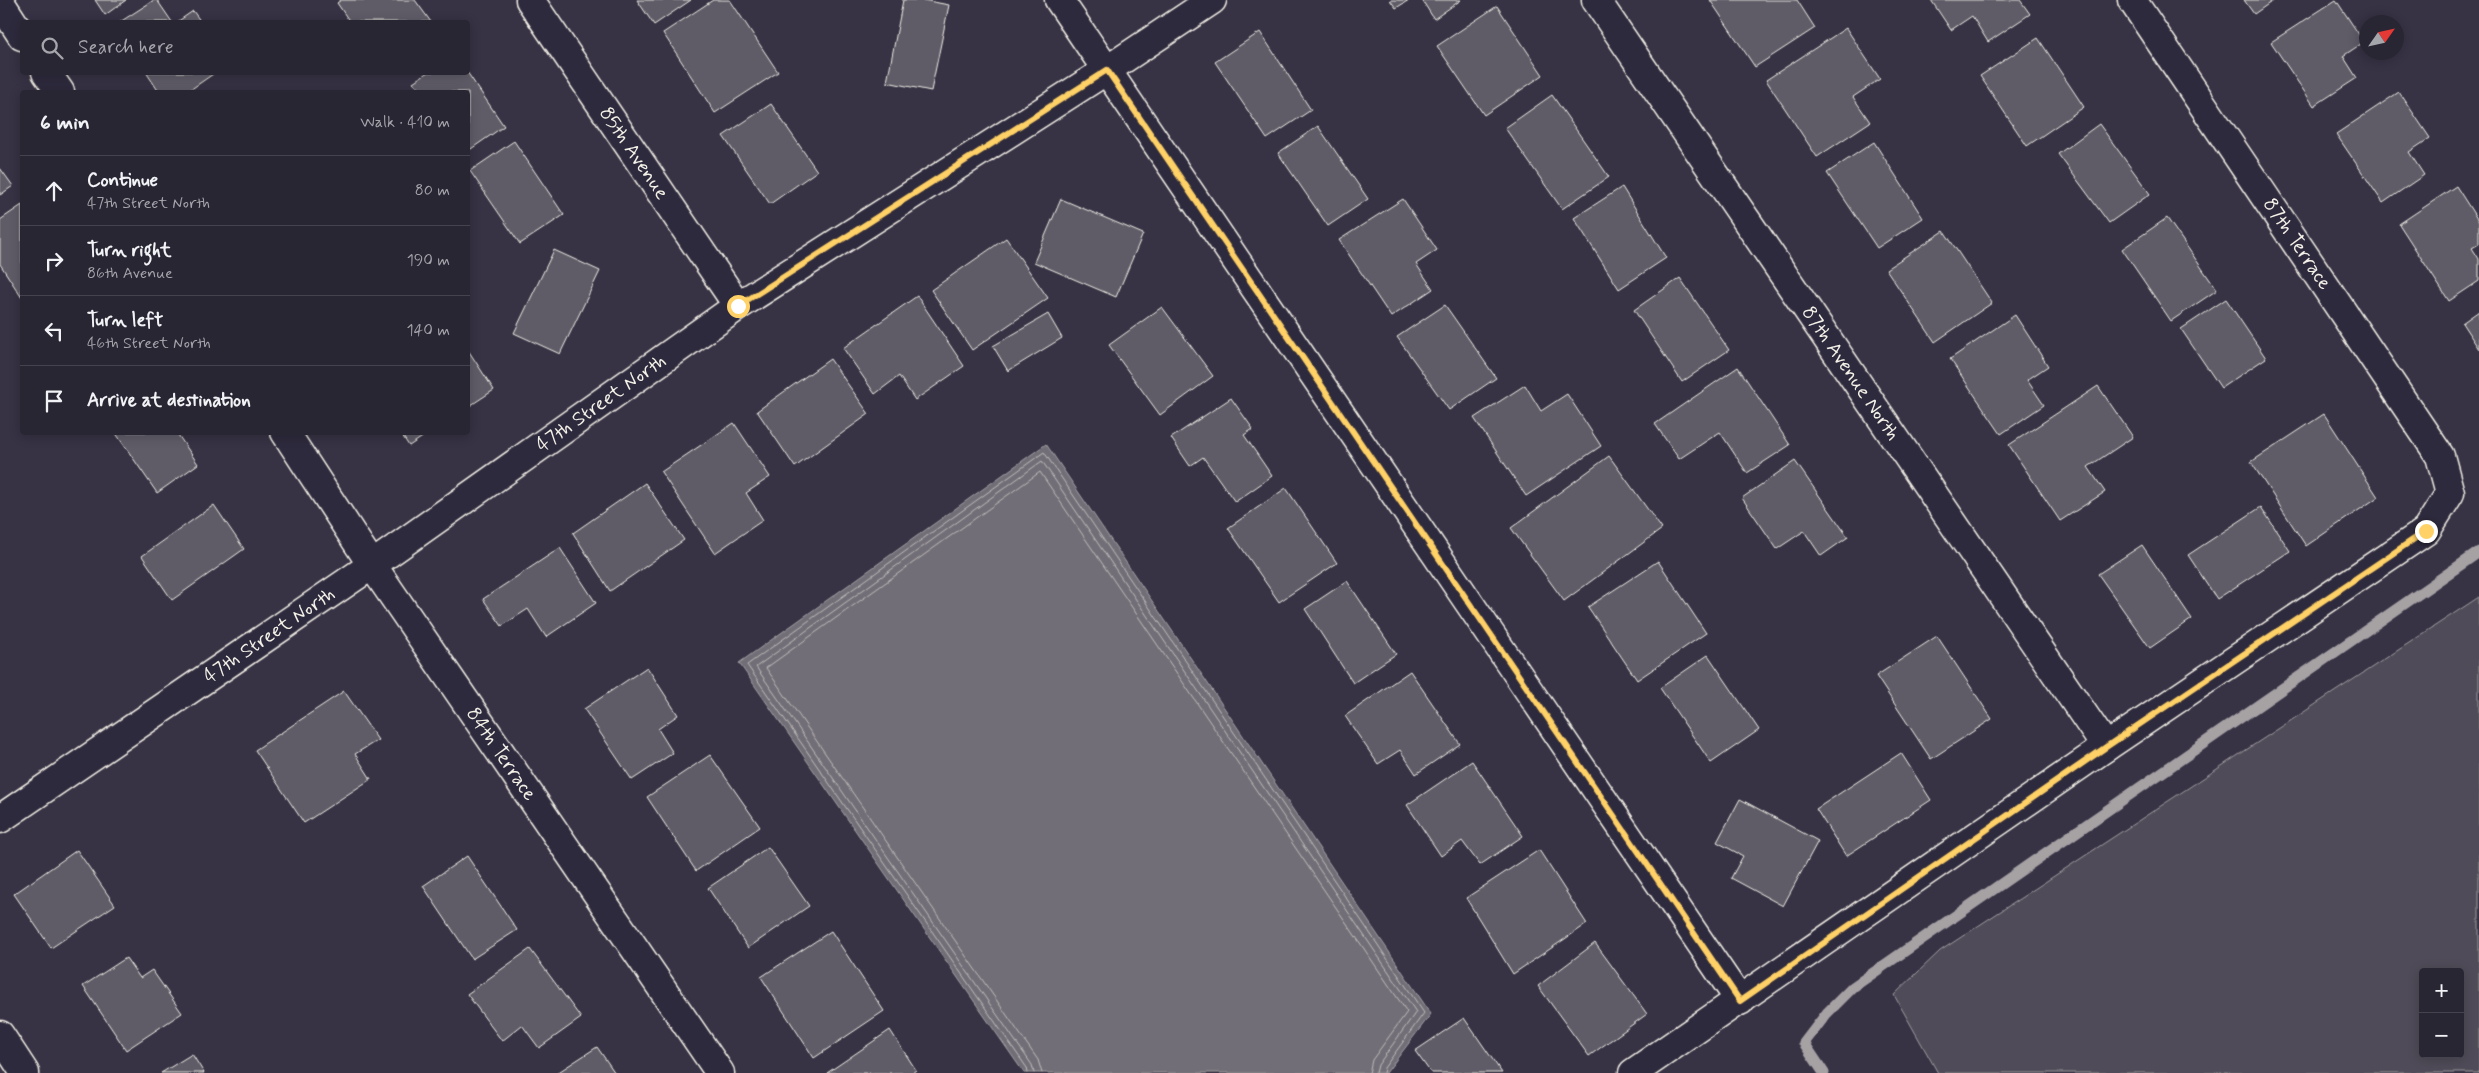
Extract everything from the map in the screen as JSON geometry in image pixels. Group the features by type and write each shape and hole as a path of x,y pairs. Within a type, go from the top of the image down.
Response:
{"street":[{"name":"85th Avenue","path":"530,0 738,306"},
{"path":"1059,0 1740,1001"},
{"name":"47th Street North","path":"0,819 372,565 738,306 1107,70 1212,0"},
{"name":"87th Avenue North","path":"1596,0 2106,747"},
{"name":"87th Terrace","path":"2106,747 2426,531 2450,493 2440,456 2132,0"},
{"path":"0,2 20,33"},
{"path":"48,75 59,90"},
{"name":"84th Terrace","path":"287,435 372,565 720,1073"},
{"path":"1633,1073 2106,747"},
{"path":"0,1035 25,1073"}],"shaded area":[{"path":"2479,597 2479,1073 1938,1073 1894,995 1940,951"}],"water":[{"path":"1046,444 1431,1014 1386,1073 1024,1073 739,663"}],"building":[{"path":"95,0 126,0 105,15"},
{"path":"154,0 157,0 171,20 123,20"},
{"path":"341,0 415,0 430,20 349,20 337,3"},
{"path":"637,0 691,0 654,25"},
{"path":"713,0 730,0 778,72 715,113 663,33"},
{"path":"903,0 923,0 949,5 931,91 887,82"},
{"path":"1390,0 1409,0 1396,8"},
{"path":"1422,0 1461,0 1434,19"},
{"path":"1710,0 1797,0 1815,28 1755,67"},
{"path":"1931,0 2020,0 2030,14 1988,42 1972,16 1951,30"},
{"path":"2244,0 2274,0 2254,14"},
{"path":"2336,0 2359,34 2359,45 2343,56 2357,78 2314,106 2271,42"},
{"path":"1497,6 1543,75 1484,115 1437,46"},
{"path":"193,11 200,20 180,20"},
{"path":"1846,28 1880,79 1853,97 1870,122 1817,157 1766,80"},
{"path":"1260,32 1311,110 1267,139 1215,62"},
{"path":"2038,38 2084,107 2027,146 1980,76"},
{"path":"148,75 212,75 190,90 158,90"},
{"path":"424,75 469,75 504,126 470,150 470,90 419,90 413,82"},
{"path":"2399,92 2430,138 2409,152 2424,175 2383,203 2336,134"},
{"path":"1552,95 1609,177 1562,209 1505,128"},
{"path":"771,104 817,171 770,204 723,136"},
{"path":"2099,124 2150,194 2109,223 2058,154"},
{"path":"1318,126 1368,199 1328,226 1278,153"},
{"path":"514,141 564,215 520,244 470,171"},
{"path":"1874,142 1923,218 1877,248 1827,173"},
{"path":"0,168 13,186 0,195"},
{"path":"2456,186 2479,222 2479,244 2472,248 2479,259 2479,281 2449,301 2399,224"},
{"path":"1622,187 1666,258 1619,289 1574,218"},
{"path":"1061,199 1143,234 1116,297 1034,262"},
{"path":"1403,199 1437,250 1416,264 1433,289 1391,317 1339,240"},
{"path":"20,206 20,295 0,264 0,220"},
{"path":"2167,218 2217,290 2171,321 2122,249"},
{"path":"1944,231 1992,303 1935,342 1886,269"},
{"path":"1006,238 1048,298 972,350 931,290"},
{"path":"554,250 600,271 560,354 514,333"},
{"path":"1680,278 1729,350 1682,382 1634,310"},
{"path":"917,296 964,366 915,400 899,376 875,394 843,348"},
{"path":"2226,299 2266,358 2221,388 2181,329"},
{"path":"1445,305 1496,378 1449,410 1397,337"},
{"path":"1162,307 1213,376 1160,415 1109,345"},
{"path":"2479,311 2479,349 2462,323"},
{"path":"1048,314 1062,338 1008,371 993,346"},
{"path":"2015,315 2048,366 2027,380 2044,405 2001,434 1950,359"},
{"path":"470,353 494,390 470,406"},
{"path":"830,359 869,414 795,467 757,411"},
{"path":"1738,367 1790,445 1747,473 1720,432 1679,459 1655,424"},
{"path":"1525,385 1541,411 1567,394 1601,446 1526,496 1474,418"},
{"path":"2098,386 2133,437 2088,467 2105,492 2060,521 2009,445"},
{"path":"1231,398 1253,429 1244,435 1272,476 1235,502 1203,457 1190,466 1171,438"},
{"path":"2324,414 2378,497 2306,546 2251,462"},
{"path":"734,423 770,477 746,493 763,520 715,553 661,472"},
{"path":"117,435 178,435 198,464 157,493"},
{"path":"402,435 426,435 409,446"},
{"path":"1609,456 1662,529 1564,601 1511,528"},
{"path":"1795,461 1848,537 1821,556 1804,531 1777,549 1742,498"},
{"path":"645,483 684,540 610,591 573,533"},
{"path":"1286,488 1337,563 1279,602 1228,528"},
{"path":"214,505 244,549 172,600 142,556"},
{"path":"2261,507 2290,551 2217,599 2188,555"},
{"path":"2142,545 2192,619 2150,648 2098,574"},
{"path":"560,548 596,603 546,637 528,609 502,626 483,599"},
{"path":"1658,561 1706,633 1637,680 1588,607"},
{"path":"1347,581 1396,654 1353,683 1305,609"},
{"path":"1937,636 1992,719 1931,759 1876,676"},
{"path":"1708,655 1759,730 1711,763 1660,688"},
{"path":"647,667 678,715 658,729 673,753 632,780 584,709"},
{"path":"1410,671 1460,744 1416,774 1400,750 1378,764 1345,716"},
{"path":"344,691 378,740 355,754 371,779 304,823 255,750"},
{"path":"1901,753 1931,800 1846,856 1816,809"},
{"path":"710,755 760,827 696,871 647,797"},
{"path":"1472,761 1523,836 1480,865 1462,841 1441,856 1407,805"},
{"path":"1740,799 1818,841 1783,906 1731,878 1743,856 1717,842"},
{"path":"768,847 809,906 748,948 708,888"},
{"path":"77,850 115,905 51,948 14,894"},
{"path":"1539,850 1587,924 1513,974 1466,898"},
{"path":"467,856 517,930 472,959 423,886"},
{"path":"831,931 884,1011 814,1058 761,977"},
{"path":"1595,943 1647,1014 1589,1056 1538,986"},
{"path":"530,949 581,1018 539,1048 522,1025 502,1041 467,994"},
{"path":"126,958 140,978 152,970 182,1013 126,1050 83,986"},
{"path":"1464,1018 1502,1073 1431,1073 1415,1051"},
{"path":"890,1030 916,1070 912,1073 827,1073"},
{"path":"597,1047 615,1073 557,1073"},
{"path":"192,1054 204,1073 161,1073"}],"waterway":[{"path":"1824,1073 1804,1043 1827,1013 1853,987 2479,552"}],"route":[{"path":"738,306 1107,70 1740,1001 2106,747 2426,531"}]}
